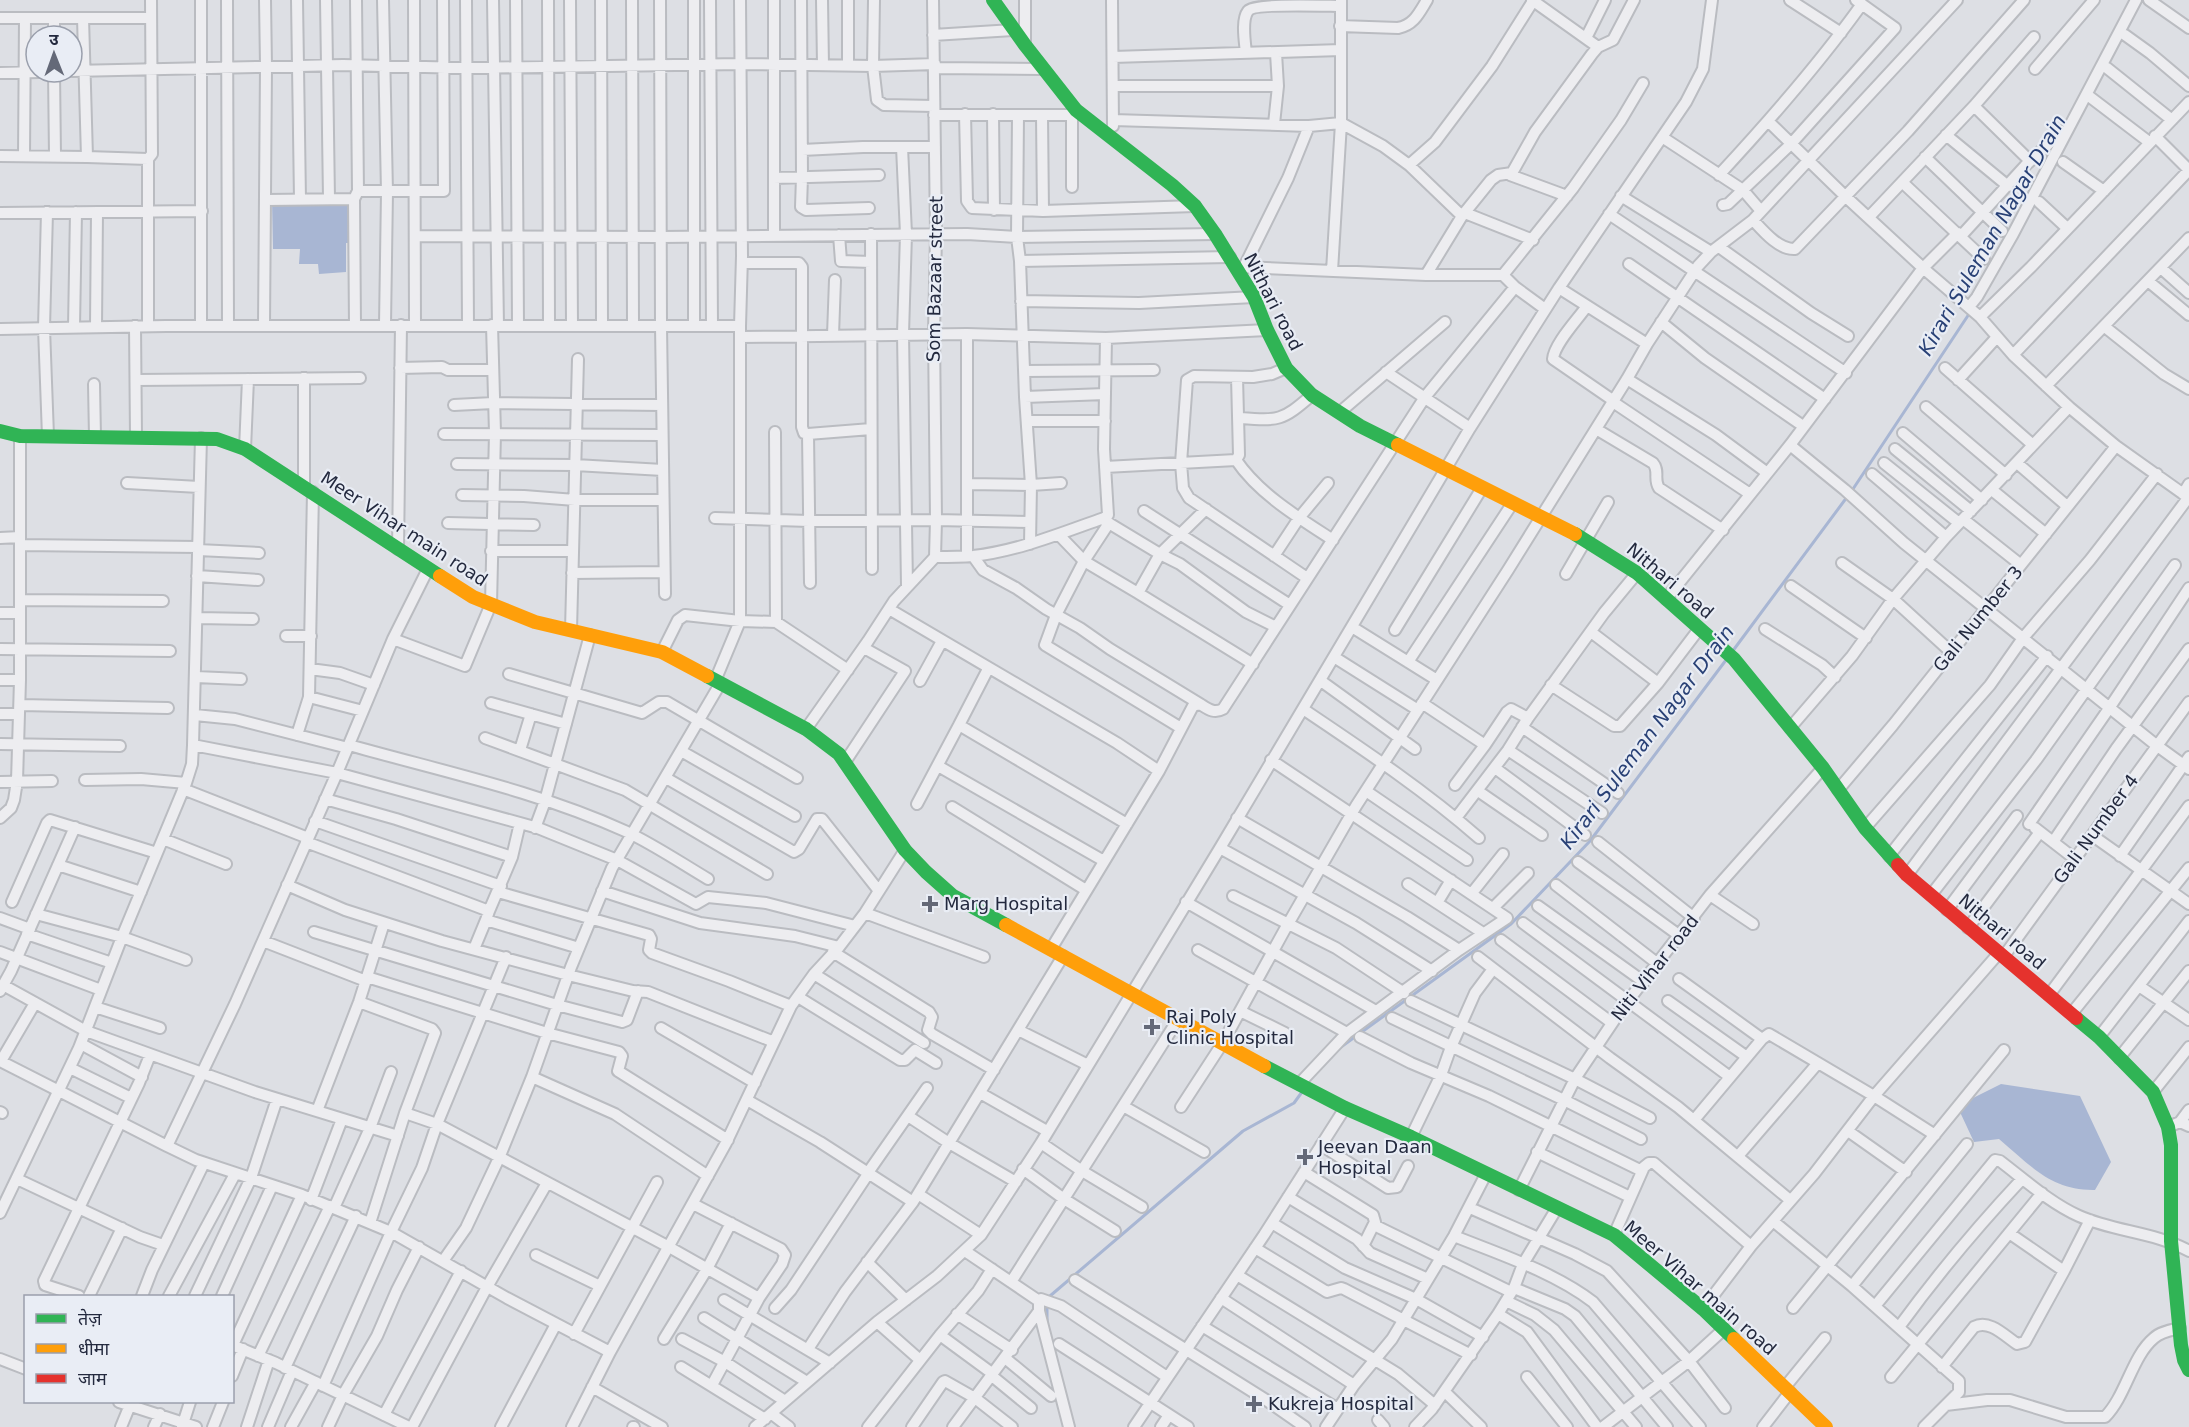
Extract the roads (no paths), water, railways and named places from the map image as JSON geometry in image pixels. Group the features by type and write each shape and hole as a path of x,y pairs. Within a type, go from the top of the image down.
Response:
{"street":[{"path":"148,326 148,159 152,154 151,0"},
{"path":"201,0 201,326"},
{"path":"228,0 228,326"},
{"path":"264,0 266,66 264,326"},
{"path":"297,0 300,199"},
{"path":"326,0 329,198"},
{"path":"355,326 356,0"},
{"path":"383,0 387,192 385,326"},
{"path":"414,0 415,325"},
{"path":"266,200 445,190 443,0"},
{"path":"466,0 468,325"},
{"path":"393,639 465,666 491,604 495,433 493,403 495,236 493,0"},
{"path":"516,0 518,325"},
{"path":"548,0 549,325"},
{"path":"570,0 572,325"},
{"path":"601,0 602,325"},
{"path":"632,0 633,325"},
{"path":"660,0 664,594"},
{"path":"694,0 694,326"},
{"path":"710,0 712,326"},
{"path":"443,1261 466,1228 500,1158 568,975 616,860 698,721 717,682 740,621 742,235 740,0"},
{"path":"774,0 774,235"},
{"path":"801,0 802,177 800,205 803,210 869,208"},
{"path":"822,0 823,65"},
{"path":"848,0 848,65"},
{"path":"874,0 873,66 877,100 881,103 965,114 1042,116 1074,113 1072,187"},
{"name":"Som Bazaar street","path":"933,0 936,234 935,557"},
{"name":"Nithari road","path":"993,0 1074,113 1112,138 1195,206 1242,271 1286,368 1312,394 1359,426 1587,540 1637,573 1731,655 1823,768 1865,828 1907,875 2072,1013 2153,1092 2179,1125 2171,1145 2171,1241 2184,1360 2189,1370"},
{"path":"1025,0 1025,45"},
{"path":"1112,0 1112,138"},
{"path":"1340,26 1398,28 1406,26 1412,23 1426,0"},
{"path":"1409,165 1435,142 1492,66 1533,0 1598,47"},
{"path":"1586,38 1605,0"},
{"path":"1510,175 1535,132 1598,47 1613,40 1634,0"},
{"path":"755,1427 877,1322 965,1251 981,1235 1041,1143 1220,848 1271,760 1321,681 1445,468 1545,309 1686,102 1703,69 1712,0"},
{"path":"1790,0 1841,33"},
{"path":"1181,1107 1222,1044 1287,924 1352,813 1541,518 1647,344 1695,272 1715,250 1753,220 1957,0"},
{"path":"1753,220 1782,246 1796,249 1915,123 2024,0"},
{"path":"2035,69 2094,0"},
{"path":"1974,311 1977,297 1999,260 2068,125 2136,0"},
{"path":"2149,0 2189,28"},
{"path":"1719,175 1768,121 1841,33 1859,2 1895,28 1791,144 1728,204 1723,205"},
{"path":"1246,53 1245,20 1250,9 1266,6 1341,3 1341,123 1332,271"},
{"path":"0,18 151,18"},
{"path":"25,18 25,24"},
{"path":"54,18 54,24"},
{"path":"83,18 87,156"},
{"path":"933,35 1014,30"},
{"path":"2125,35 2189,86"},
{"path":"1869,217 1974,106 2034,37"},
{"path":"1113,57 1341,50"},
{"path":"1274,124 1278,86 1276,53"},
{"path":"85,71 298,65 494,68 694,64 1044,69"},
{"path":"2107,68 2172,120"},
{"path":"0,73 24,72"},
{"path":"1503,275 1567,196 1621,120 1643,83"},
{"path":"24,84 24,156"},
{"path":"54,84 55,156"},
{"path":"1113,86 1278,86"},
{"path":"2013,355 2189,170 2152,139 2090,97"},
{"path":"1974,311 2067,228 2189,102"},
{"path":"1974,106 2030,161"},
{"path":"965,114 967,201 972,208 1043,211 1195,206"},
{"path":"993,114 994,210"},
{"path":"1018,115 1016,211 1031,485 1030,544"},
{"path":"1042,116 1043,211"},
{"path":"1113,120 1309,126 1341,123 1383,146 1409,165 1464,215 1533,240"},
{"path":"1768,121 1846,197 1923,268 1974,311 2013,355 2069,407 2116,446 2187,497"},
{"path":"1666,599 1723,530 1766,472 1790,446 1923,268 1984,212 2030,161 2068,125"},
{"path":"1309,126 1288,178 1242,271 1503,275 1545,309"},
{"path":"1946,135 2008,186"},
{"path":"1662,137 1743,190 1761,210"},
{"path":"902,147 906,234 903,334 907,586"},
{"path":"802,150 935,147"},
{"path":"0,156 148,159"},
{"path":"1925,157 2002,231"},
{"path":"2064,162 2104,191"},
{"path":"774,178 879,175"},
{"path":"1426,275 1464,215 1494,177 1510,175 1567,196"},
{"path":"1902,182 1984,259"},
{"path":"1621,196 1715,250 1848,336"},
{"path":"2039,202 2067,228"},
{"path":"0,213 202,211"},
{"path":"46,212 44,328 48,436"},
{"path":"74,327 76,212"},
{"path":"96,327 97,212"},
{"path":"1609,214 1846,373"},
{"path":"872,234 872,569"},
{"path":"416,236 661,237 936,234 1017,237 1215,234"},
{"path":"839,235 841,261 871,262"},
{"path":"2046,386 2188,242"},
{"path":"1020,261 1230,257"},
{"path":"742,263 799,263 801,265 802,427 804,433 872,429"},
{"path":"1629,264 1825,399"},
{"path":"2161,268 2189,293"},
{"path":"834,335 835,280"},
{"path":"2148,281 2189,315"},
{"path":"966,334 967,522 970,556 983,570 1016,588 1200,704 1212,711 1219,711 1223,709 1253,664 1425,397 1515,287"},
{"path":"1559,288 1647,344"},
{"path":"1021,301 1139,303 1254,297"},
{"path":"1587,306 1560,342 1553,354 1553,359 1750,494"},
{"path":"1340,412 1445,322"},
{"path":"1661,322 1705,358 1803,426"},
{"path":"0,329 135,326 633,325 712,326 740,331 802,336 966,334 1106,338 1267,330"},
{"path":"135,326 136,437"},
{"path":"398,549 401,326"},
{"path":"2105,327 2164,374 2189,389"},
{"path":"1958,380 1997,337"},
{"path":"1106,338 1104,421 1108,515 1056,615 1045,642 1047,647 1181,728"},
{"path":"571,630 578,359"},
{"path":"400,368 442,367 448,370 493,370"},
{"path":"1286,368 1266,376 1194,376 1187,380 1182,463 1185,494 1307,578"},
{"path":"1945,368 2033,445"},
{"path":"1024,371 1154,370"},
{"path":"1386,372 1470,428"},
{"path":"1236,460 1239,455 1240,418 1238,377"},
{"path":"297,735 309,697 311,636 304,378"},
{"path":"136,380 360,378"},
{"path":"245,449 248,379"},
{"path":"1627,380 1716,435 1766,472"},
{"path":"94,384 95,437"},
{"path":"1025,397 1105,394"},
{"path":"1240,418 1277,420 1290,414 1312,394"},
{"path":"454,405 493,403 662,405"},
{"path":"1926,407 2006,475"},
{"path":"1790,728 1835,677 1893,599 1946,537 2069,407"},
{"path":"1027,421 1104,421"},
{"path":"1596,429 1653,463 1657,469 1656,480 1659,488 1723,530"},
{"name":"Meer Vihar main road","path":"0,431 20,436 217,439 245,449 428,570 473,597 535,622 662,652 806,729 839,754 905,850 953,896 1179,1018 1222,1044 1345,1108 1614,1234 1703,1309 1826,1427"},
{"path":"775,432 776,622"},
{"path":"1903,433 1982,500"},
{"path":"444,434 662,435"},
{"path":"808,434 810,583"},
{"path":"1,815 11,807 14,800 18,743 20,436"},
{"path":"0,1213 81,1044 192,764 201,438"},
{"path":"1790,446 1905,543 2156,745 2187,764 2120,856"},
{"name":"Gali Number 3","path":"1838,789 1987,609 2116,446"},
{"path":"1894,449 1964,518 2021,566"},
{"path":"1105,467 1236,460"},
{"path":"1236,460 1253,482 1299,518 1333,540"},
{"path":"1884,463 1964,518"},
{"path":"2017,463 2067,506"},
{"path":"457,464 576,465 663,470"},
{"path":"1872,474 1946,537"},
{"path":"1865,828 1990,685 2023,638 2090,560 2157,474"},
{"path":"127,483 199,487"},
{"path":"968,484 1061,483"},
{"path":"1274,556 1299,518 1328,483"},
{"path":"1907,875 2187,497 2189,484"},
{"path":"1395,630 1482,488"},
{"path":"1992,490 2046,534"},
{"path":"462,495 575,500 663,500"},
{"path":"1566,574 1608,502"},
{"path":"1408,663 1512,504"},
{"path":"1138,593 1160,555 1206,509"},
{"path":"1144,511 1290,605"},
{"path":"715,518 809,521 1030,522"},
{"path":"806,729 889,609 935,557 970,556 1030,544 1106,521 1160,555 1180,564 1246,612 1276,627"},
{"path":"448,523 534,525"},
{"path":"1059,535 1084,561 1253,664"},
{"path":"0,538 20,541 198,548 259,553"},
{"path":"492,551 573,551"},
{"path":"1842,563 1893,599 1952,652"},
{"path":"1931,895 2036,760 2175,565"},
{"path":"167,1146 202,1074 337,773 393,639 428,570"},
{"path":"572,573 664,572"},
{"path":"1456,819 1508,750 1551,685 1604,613 1637,573"},
{"path":"197,576 258,580"},
{"path":"1791,586 1866,638"},
{"path":"2029,824 2189,588"},
{"path":"20,600 163,601"},
{"path":"889,609 1117,743 1159,771"},
{"path":"0,613 20,612"},
{"path":"662,652 681,616 689,614 740,621 776,622 848,670"},
{"path":"197,618 253,618"},
{"path":"1352,627 1437,680"},
{"path":"1551,685 1617,726 1622,725 1658,683 1699,629"},
{"path":"1765,629 1822,665 1835,677"},
{"path":"1592,632 1658,683"},
{"path":"535,828 545,801 590,635"},
{"path":"286,636 311,636"},
{"path":"920,681 942,641"},
{"path":"845,762 905,671 864,648"},
{"path":"0,649 170,651"},
{"path":"2054,842 2189,649"},
{"path":"1889,856 2047,656"},
{"path":"1334,657 1485,745"},
{"path":"310,669 340,673 374,685"},
{"path":"917,804 988,669"},
{"path":"509,674 642,713 659,702 667,702 797,778"},
{"path":"196,677 241,679"},
{"path":"0,680 20,680"},
{"path":"1321,681 1415,749"},
{"path":"309,697 363,711"},
{"name":"Gali Number 4","path":"1703,1309 1751,1246 1848,1131 1874,1096 2002,955 2093,837 2156,745 2189,702"},
{"path":"491,703 566,724"},
{"path":"1050,949 1159,771 1193,706 1200,704"},
{"path":"0,714 19,710 168,708"},
{"path":"1303,709 1384,763 1438,803 1479,838"},
{"path":"1455,785 1507,712 1514,710 1525,723 1618,793"},
{"path":"520,750 531,714"},
{"path":"195,715 235,719 491,783 632,835 708,879"},
{"path":"959,725 1126,824"},
{"path":"485,738 556,762 625,790 766,874"},
{"path":"0,744 120,746"},
{"path":"194,745 337,773 535,828 616,860 696,904 708,897 766,903 855,926"},
{"path":"1508,750 1602,813"},
{"path":"681,751 795,816"},
{"path":"1271,760 1494,907 1507,918 1432,971 1408,997 1376,1011 1347,1033 1303,1086"},
{"path":"938,766 1104,861"},
{"path":"1494,768 1585,836"},
{"name":"Niti Vihar road","path":"1519,1190 1575,1079 1612,1023 1710,896 1823,768"},
{"path":"666,778 794,852 799,849 816,819 822,819 879,891"},
{"path":"85,780 141,779 185,786 488,916 579,948"},
{"path":"0,782 52,781"},
{"path":"1366,791 1467,860"},
{"path":"1478,791 1542,835"},
{"path":"325,799 396,819 512,857"},
{"path":"2000,804 2075,859"},
{"path":"2049,995 2189,806"},
{"path":"952,807 1086,890"},
{"path":"1947,910 2017,816"},
{"path":"1237,818 1459,950"},
{"path":"12,902 48,821 54,820 157,853"},
{"path":"315,821 499,889 649,935 651,939 649,950 652,953 729,981 795,1001 900,1060 905,1060 915,1050 936,1063"},
{"path":"474,949 512,857 520,824"},
{"path":"75,827 2,988 86,1031 150,1055 277,1099 398,1136"},
{"path":"1968,928 2040,832"},
{"path":"2093,837 2189,904"},
{"path":"163,839 226,864"},
{"path":"1598,842 1694,918"},
{"path":"1220,848 1356,922 1432,971"},
{"path":"572,1427 610,1352 728,1140 795,1001 814,974 865,913 905,850"},
{"path":"1472,893 1503,854"},
{"path":"1578,862 1680,936"},
{"path":"58,865 141,892"},
{"path":"2072,1013 2189,868"},
{"path":"1494,907 1528,873"},
{"path":"1437,903 1451,880"},
{"path":"1408,884 1483,933"},
{"path":"287,885 345,910 384,923 568,975 648,992 774,1042"},
{"path":"1556,885 1658,964"},
{"path":"602,891 700,923 795,936 836,950 929,1012 932,1017 928,1030 932,1034 994,1070"},
{"path":"1233,896 1358,961 1408,997 1460,1026 1575,1079 1650,1118"},
{"path":"1710,896 1753,924"},
{"path":"1186,902 1376,1011"},
{"path":"1538,906 1644,982"},
{"path":"865,913 984,957"},
{"path":"36,914 122,937 186,960"},
{"path":"0,918 29,932 112,963"},
{"path":"2099,1037 2189,921"},
{"path":"1523,922 1730,1077"},
{"path":"317,1111 359,1002 384,923"},
{"path":"314,932 557,1005 625,1021 638,991"},
{"path":"1501,940 1612,1023"},
{"path":"262,941 366,979 547,1033 620,1052 618,1071 728,1140"},
{"path":"1198,950 1347,1033"},
{"path":"0,952 16,960 101,990"},
{"path":"808,1349 845,1292 916,1198 1063,956"},
{"path":"291,1427 320,1384 423,1168 437,1124 506,957"},
{"path":"1478,957 1694,1120 1790,1200"},
{"path":"1411,1137 1441,1075 1475,993 1493,969"},
{"path":"2119,1058 2189,971"},
{"path":"814,974 924,1043"},
{"path":"1679,979 1762,1040"},
{"path":"2139,986 2189,1020"},
{"path":"1668,1001 1747,1057"},
{"path":"359,1002 432,1029 435,1033 405,1113 370,1223"},
{"path":"35,1003 0,1061 204,1163 332,1207 391,1232 487,1287 610,1352"},
{"path":"95,1007 160,1028"},
{"path":"1240,1011 1285,1033"},
{"path":"1011,1282 1179,1018"},
{"path":"1392,1018 1641,1139"},
{"path":"661,1028 755,1083"},
{"path":"1018,1030 1088,1065"},
{"path":"1694,1120 1769,1034 1935,1135"},
{"path":"1360,1037 1642,1171"},
{"path":"81,1044 142,1077"},
{"path":"2153,1092 2189,1047"},
{"path":"1793,1308 2004,1050"},
{"path":"76,1295 44,1283 142,1077 150,1055"},
{"path":"1738,1156 1818,1063"},
{"path":"70,1068 131,1098"},
{"path":"258,1356 370,1128 391,1072"},
{"path":"532,1077 615,1114 708,1176"},
{"path":"775,1308 791,1290 927,1088"},
{"path":"980,1093 1047,1131"},
{"path":"195,1295 251,1178 277,1099"},
{"path":"747,1100 820,1142 868,1174 981,1235"},
{"path":"1123,1106 1204,1152"},
{"path":"1134,1427 1272,1223 1345,1108"},
{"path":"2179,1125 2189,1110"},
{"path":"405,1113 437,1124 669,1247 759,1298"},
{"path":"908,1116 1016,1182"},
{"path":"342,1119 236,1347 269,1360 404,1426 547,1183"},
{"path":"1848,1131 1906,1172"},
{"path":"1041,1143 1142,1207"},
{"path":"1852,1286 1967,1144"},
{"path":"1321,1145 1388,1188 1397,1186 1408,1166"},
{"path":"1537,1152 1630,1197"},
{"path":"1875,1306 1995,1160 2000,1161 2071,1212 2090,1220 2171,1241 2189,1251"},
{"path":"142,1295 163,1245 204,1163"},
{"path":"1614,1234 1642,1171 1648,1163 1659,1165 1751,1246"},
{"path":"1023,1169 1064,1199 1115,1231"},
{"path":"1304,1172 1373,1215 1374,1225 1363,1246"},
{"path":"171,1295 235,1174"},
{"path":"1326,1427 1354,1385 1392,1339 1470,1208 1486,1174"},
{"path":"17,1179 163,1245"},
{"path":"1899,1327 1936,1276 1977,1227 2022,1179"},
{"path":"574,1334 657,1182"},
{"path":"222,1295 272,1186"},
{"path":"1891,1377 2042,1193"},
{"path":"1288,1197 1357,1239 1370,1253 1428,1279"},
{"path":"693,1204 784,1252 782,1263 759,1298 712,1385"},
{"path":"1470,1208 1586,1259 1607,1271 1689,1361 1725,1408"},
{"path":"1417,1426 1445,1392 1498,1314 1523,1264 1557,1208"},
{"path":"268,1427 288,1369 356,1216"},
{"path":"1942,1366 1974,1327 1981,1323 1988,1324 2017,1344 2025,1342 2090,1220"},
{"path":"1773,1221 1829,1266 1959,1381 1959,1392 1924,1427"},
{"path":"664,1339 707,1269 731,1223"},
{"path":"1272,1223 1345,1268 1416,1299 1483,1336"},
{"path":"1374,1225 1510,1294 1565,1309 1575,1316 1667,1427"},
{"path":"89,1295 122,1228"},
{"path":"2009,1233 2064,1271"},
{"path":"1454,1236 1523,1264 1579,1291 1593,1302 1700,1427"},
{"path":"328,1427 343,1395 377,1336 418,1247"},
{"path":"1255,1248 1327,1292 1344,1289 1471,1355"},
{"path":"965,1251 1039,1301 1104,1334 1167,1377"},
{"path":"537,1255 600,1286"},
{"path":"867,1262 906,1300"},
{"path":"868,1427 940,1335 978,1291 992,1269"},
{"path":"384,1415 460,1271"},
{"path":"1237,1275 1403,1378 1435,1405"},
{"path":"1075,1280 1305,1427"},
{"path":"1510,1294 1554,1330 1636,1427"},
{"path":"1221,1298 1354,1385"},
{"path":"724,1300 830,1363"},
{"path":"953,1427 1044,1303"},
{"path":"1044,1303 1069,1427"},
{"path":"957,1314 1008,1354 1051,1396"},
{"path":"1498,1314 1527,1332 1597,1427"},
{"path":"704,1318 807,1382"},
{"path":"877,1322 920,1360"},
{"path":"501,1427 556,1324"},
{"path":"1202,1326 1338,1409"},
{"path":"1946,1405 2010,1400 2067,1417 2105,1418 2113,1409 2144,1348 2155,1336 2180,1328"},
{"path":"1603,1427 1689,1361 1724,1329"},
{"path":"940,1335 993,1375 1031,1408"},
{"path":"1763,1427 1825,1338"},
{"path":"682,1340 725,1362 785,1401"},
{"path":"1059,1344 1188,1427"},
{"path":"0,1372 3,1360 24,1368"},
{"path":"247,1427 269,1360"},
{"path":"681,1367 789,1427"},
{"path":"1527,1377 1567,1427"},
{"path":"912,1427 943,1382 975,1398 1012,1427"},
{"path":"592,1388 662,1427"},
{"path":"1445,1392 1481,1427"},
{"path":"124,1403 160,1414 183,1425 196,1427"},
{"path":"183,1425 189,1403"},
{"path":"213,1427 222,1403"},
{"path":"121,1427 130,1405"},
{"path":"154,1427 160,1414"},
{"path":"1161,1427 1168,1415"}],"water":[{"path":"272,199 353,199 353,243 346,243 346,272 319,274 318,264 299,264 300,249 273,249"},
{"path":"2001,1084 2080,1096 2111,1162 2095,1190 2066,1186 2053,1181 2031,1167 1999,1139 1974,1142 1960,1112 1973,1098"}],"waterway":[{"name":"Kirari Suleman Nagar Drain","path":"1732,652 1853,489 1971,311"},
{"name":"Kirari Suleman Nagar Drain","path":"1341,1047 1511,924 1590,841 1726,660"},
{"name":"Kirari Suleman Nagar Drain","path":"1047,1324 1047,1304 1050,1296 1243,1131 1294,1103 1302,1092"}],"place":[{"name":"Marg Hospital","path":"930,904"},
{"name":"Raj Poly Clinic Hospital","path":"1152,1027"},
{"name":"Jeevan Daan Hospital","path":"1305,1157"},
{"name":"Kukreja Hospital","path":"1254,1404"}]}
